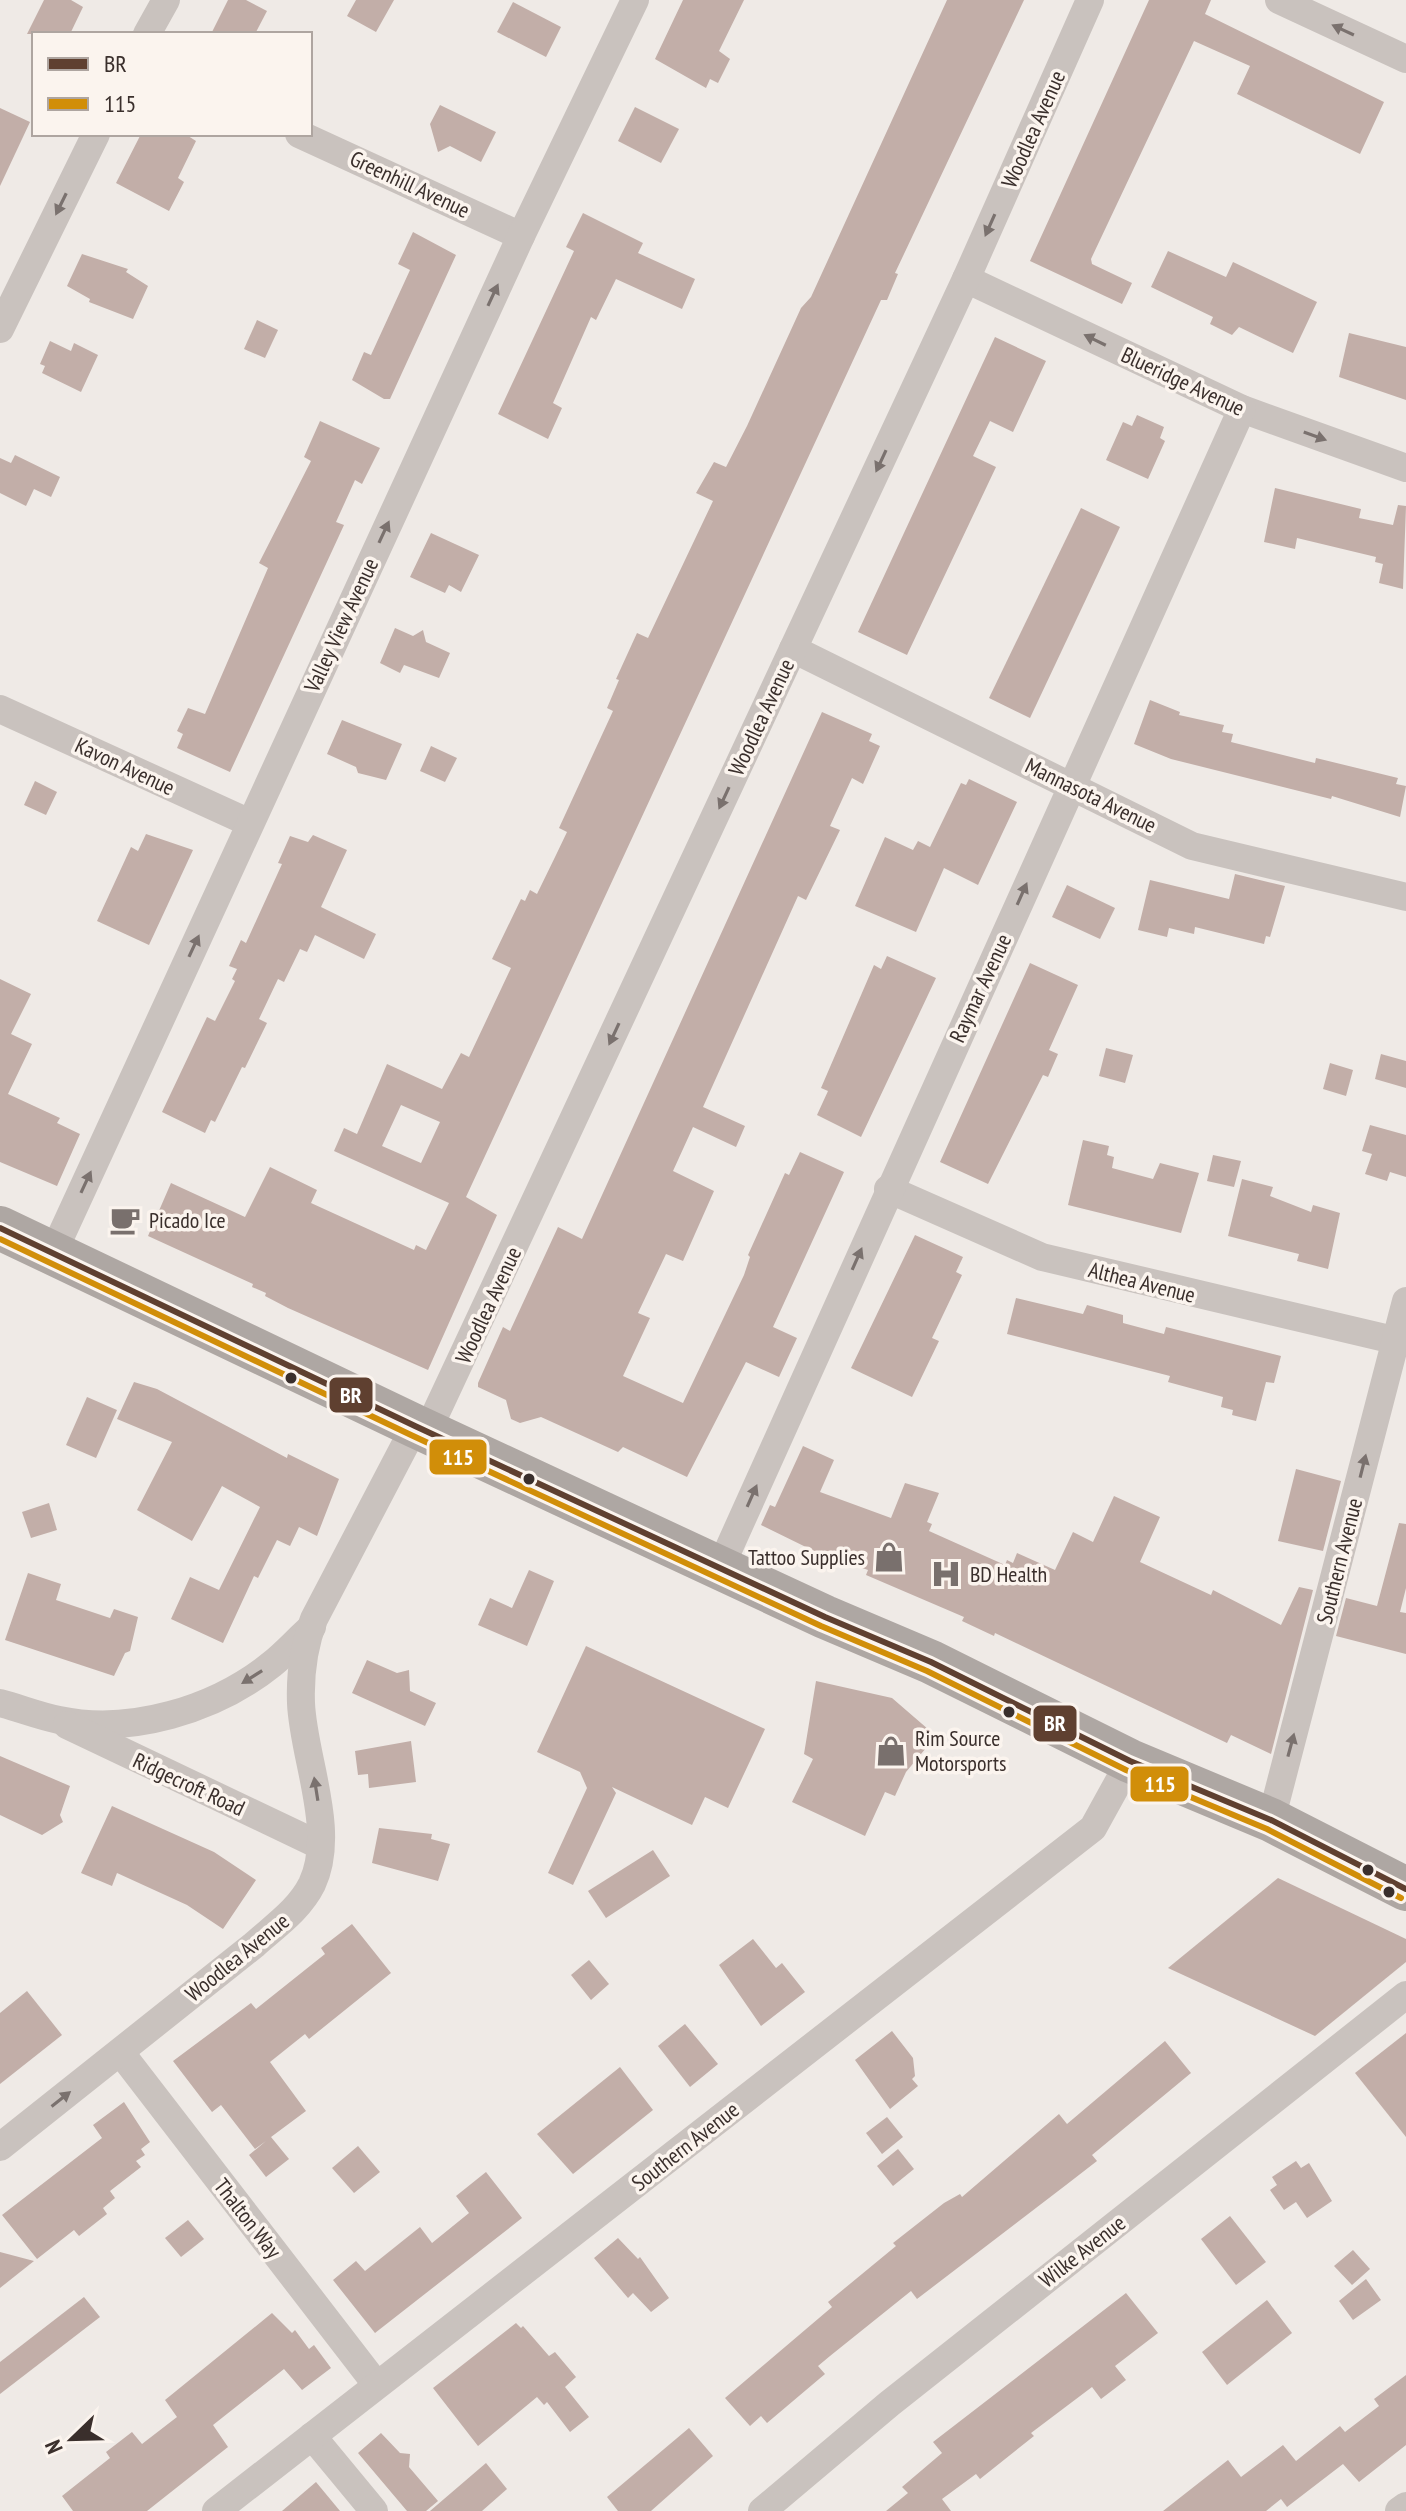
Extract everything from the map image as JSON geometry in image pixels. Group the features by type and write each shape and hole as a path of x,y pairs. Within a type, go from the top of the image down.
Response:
{"main road":[{"path":"0,1228 421,1429 931,1662 1130,1761 1271,1820 1406,1889"}],"street":[{"path":"148,32 166,0"},
{"name":"Valley View Avenue","path":"53,1253 521,236 635,0"},
{"name":"Woodlea Avenue","path":"0,2147 121,2053 292,1912 314,1880 321,1818 301,1705 302,1672 312,1627 421,1429 793,649 966,279 1090,0"},
{"path":"1279,0 1406,59"},
{"path":"0,329 95,136"},
{"name":"Greenhill Avenue","path":"303,136 521,236"},
{"name":"Blueridge Avenue","path":"966,279 1242,409 1406,468"},
{"name":"Raymar Avenue","path":"720,1568 888,1189 1242,409"},
{"name":"Mannasota Avenue","path":"793,649 1192,846 1406,897"},
{"name":"Kavon Avenue","path":"0,709 250,823"},
{"name":"Althea Avenue","path":"888,1189 999,1241 1042,1257 1401,1342"},
{"name":"Southern Avenue","path":"1271,1820 1401,1342 1406,1301"},
{"name":"Ridgecroft Road","path":"60,1721 147,1721 199,1706 270,1666 312,1627"},
{"name":"Ridgecroft Road","path":"0,1703 60,1721 319,1845"},
{"name":"Southern Avenue","path":"216,2511 1093,1828 1130,1761"},
{"name":"Wilke Avenue","path":"762,2511 889,2404 1406,1995"},
{"name":"Thalton Way","path":"121,2053 376,2384"},
{"path":"312,2436 374,2511"},
{"path":"1399,2511 1406,2506"}],"building":[{"path":"44,0 71,0 83,7 71,32 27,34"},
{"path":"228,0 246,0 267,11 256,32 212,32"},
{"path":"356,0 394,0 376,32 347,16"},
{"path":"683,0 744,0 719,51 730,59 718,83 710,79 706,88 655,59"},
{"path":"947,0 1024,0 895,273 898,274 887,300 881,300 466,1197 497,1215 428,1370 288,1308 265,1296 266,1293 252,1287 253,1284 148,1236 171,1183 245,1217 270,1167 317,1190 311,1203 414,1250 416,1245 426,1250 449,1203 334,1151 344,1128 357,1134 387,1064 442,1089 461,1053 469,1057 511,968 492,959 521,899 525,901 530,890 537,894 556,855 567,832 559,828 613,711 607,708 619,680 616,679 637,633 648,638 713,501 696,493 714,462 726,467 801,308 811,297","holes":["401,1105 440,1122 421,1163 382,1146"]},
{"path":"1149,0 1211,0 1205,14 1384,102 1360,154 1237,94 1250,66 1194,41 1091,259 1092,264 1132,283 1122,304 1030,261"},
{"path":"513,2 561,27 546,57 497,32"},
{"path":"440,105 496,132 481,162 450,146 438,152 430,124"},
{"path":"635,107 679,129 661,163 618,141"},
{"path":"0,108 30,122 0,186"},
{"path":"140,136 188,136 196,141 178,178 184,182 169,211 116,183"},
{"path":"583,213 643,243 638,253 695,279 682,309 616,279 596,320 591,317 553,403 562,408 548,439 498,414 574,251 566,247"},
{"path":"413,232 456,255 390,399 384,399 352,380 364,352 371,355 410,270 398,264"},
{"path":"1168,251 1226,277 1233,262 1317,302 1293,353 1239,327 1232,335 1210,324 1213,317 1151,287"},
{"path":"82,254 128,269 126,272 148,286 133,319 89,302 90,299 67,286"},
{"path":"257,320 278,330 265,358 244,349"},
{"path":"1349,333 1406,347 1406,400 1339,377"},
{"path":"995,337 1046,361 1013,432 990,421 973,456 996,467 907,655 858,632"},
{"path":"50,341 71,351 74,343 98,355 81,392 42,373 45,366 40,364"},
{"path":"1137,415 1164,427 1160,438 1165,441 1148,479 1106,460 1123,422 1132,426"},
{"path":"320,421 380,448 362,484 355,480 336,522 344,525 230,772 177,748 183,734 177,731 188,708 205,714 268,568 259,563 311,461 304,457"},
{"path":"15,455 60,477 51,497 34,489 26,506 0,493 0,458 11,463"},
{"path":"1275,488 1361,509 1359,518 1393,525 1398,505 1406,506 1403,589 1379,583 1383,564 1375,562 1376,557 1297,538 1295,549 1264,542"},
{"path":"1081,508 1120,527 1030,718 989,698"},
{"path":"431,533 479,555 461,592 449,585 445,593 410,577"},
{"path":"395,628 413,636 423,630 426,642 450,653 439,678 404,665 400,673 380,663"},
{"path":"1150,700 1180,712 1179,715 1224,725 1222,732 1233,734 1231,742 1315,763 1316,758 1398,778 1396,784 1406,786 1400,817 1332,796 1331,799 1171,759 1134,744"},
{"path":"822,712 872,734 869,741 880,746 863,784 852,778 830,826 840,830 806,900 798,896 703,1107 745,1126 736,1147 693,1127 673,1171 714,1191 683,1261 666,1254 638,1313 650,1318 623,1376 683,1403 744,1275 748,1255 785,1173 789,1175 800,1152 844,1172 773,1327 797,1338 779,1377 746,1362 687,1477 623,1447 618,1452 541,1417 520,1423 511,1419 506,1400 478,1387 478,1383 503,1327 510,1331 558,1227 582,1239"},
{"path":"342,720 402,744 386,780 358,773 356,767 327,754"},
{"path":"431,746 457,758 445,782 420,771"},
{"path":"969,779 1017,802 978,885 944,868 916,932 855,906 885,837 913,850 918,841 930,847 961,783 966,785"},
{"path":"35,781 57,792 46,815 24,805"},
{"path":"146,834 193,850 149,945 97,921 131,847 138,851"},
{"path":"313,835 347,850 321,907 376,934 364,959 315,935 307,952 300,949 284,982 278,979 259,1019 267,1023 215,1122 211,1120 205,1133 162,1112 207,1017 215,1021 235,981 232,979 237,969 229,966 241,940 246,943 282,864 278,863 290,836 308,842"},
{"path":"1235,874 1285,886 1270,937 1266,936 1264,944 1195,927 1194,934 1169,928 1167,937 1138,930 1150,880 1229,899"},
{"path":"1067,885 1115,908 1100,939 1052,917"},
{"path":"887,956 936,978 861,1137 817,1115 828,1091 821,1088 874,965 881,969"},
{"path":"1030,963 1078,985 1049,1050 1058,1054 1048,1077 1043,1075 988,1184 940,1162"},
{"path":"0,979 31,994 11,1034 32,1044 8,1094 60,1118 57,1123 80,1134 57,1186 0,1162"},
{"path":"1106,1048 1133,1055 1125,1083 1099,1076"},
{"path":"1381,1054 1406,1061 1406,1088 1375,1079"},
{"path":"1330,1063 1353,1070 1346,1096 1323,1089"},
{"path":"1370,1125 1406,1135 1406,1177 1390,1172 1387,1181 1365,1174 1372,1154 1362,1151"},
{"path":"1083,1140 1109,1146 1107,1155 1114,1157 1112,1168 1153,1179 1160,1163 1199,1173 1181,1233 1068,1205"},
{"path":"1213,1155 1241,1161 1234,1187 1207,1181"},
{"path":"1242,1179 1273,1187 1270,1196 1311,1212 1313,1205 1340,1213 1328,1269 1297,1261 1299,1254 1228,1236"},
{"path":"915,1235 963,1257 956,1272 962,1275 932,1338 939,1341 912,1397 851,1368"},
{"path":"1016,1298 1083,1314 1087,1305 1123,1315 1123,1323 1164,1334 1166,1327 1281,1356 1274,1383 1266,1382 1256,1421 1232,1415 1233,1410 1221,1407 1223,1397 1168,1382 1170,1376 1007,1334"},
{"path":"134,1382 157,1389 287,1458 288,1454 339,1479 317,1536 299,1527 290,1546 277,1540 258,1578 254,1576 223,1643 171,1619 190,1577 219,1590 260,1507 222,1486 192,1541 137,1510 172,1442 117,1419"},
{"path":"87,1397 117,1410 96,1458 66,1445"},
{"path":"803,1446 834,1460 820,1492 891,1518 905,1483 939,1493 927,1522 932,1524 929,1531 1005,1565 1007,1560 1013,1563 1017,1553 1055,1570 1073,1532 1093,1542 1114,1496 1160,1517 1140,1562 1211,1595 1213,1590 1281,1625 1299,1587 1313,1590 1271,1754 1231,1735 1227,1743 995,1633 994,1636 962,1621 964,1617 866,1575 868,1570 814,1551 761,1525 770,1505 775,1507"},
{"path":"1296,1469 1341,1481 1323,1551 1278,1541"},
{"path":"49,1503 57,1530 31,1538 22,1512"},
{"path":"1399,1523 1406,1524 1406,1588 1400,1612 1406,1613 1406,1654 1336,1636 1346,1598 1377,1606"},
{"path":"529,1570 554,1581 527,1646 478,1625 490,1598 512,1608"},
{"path":"28,1573 61,1584 56,1600 110,1618 114,1609 138,1617 130,1651 125,1653 114,1676 5,1640"},
{"path":"586,1646 765,1729 728,1808 705,1797 692,1825 612,1787 616,1793 573,1885 548,1873 587,1788 580,1772 537,1752"},
{"path":"367,1660 397,1673 409,1670 410,1691 436,1703 425,1726 352,1693"},
{"path":"816,1681 892,1698 936,1736 906,1772 895,1796 885,1792 865,1836 792,1802 813,1759 804,1754"},
{"path":"411,1741 416,1782 369,1788 368,1774 358,1775 355,1751"},
{"path":"0,1756 70,1786 60,1815 63,1822 42,1835 0,1815"},
{"path":"112,1806 214,1852 256,1880 223,1929 187,1905 117,1873 112,1886 81,1873"},
{"path":"379,1828 432,1834 431,1839 450,1844 438,1881 372,1863"},
{"path":"653,1850 670,1876 606,1918 588,1891"},
{"path":"1278,1878 1406,1939 1406,1962 1315,2036 1168,1968"},
{"path":"352,1924 391,1973 309,2039 305,2034 270,2062 306,2111 271,2137 289,2159 266,2177 249,2155 266,2141 255,2149 221,2105 212,2112 173,2061 251,2003 256,2009 325,1954 321,1948"},
{"path":"753,1939 776,1968 782,1963 805,1992 761,2026 719,1965"},
{"path":"589,1960 609,1984 591,2000 571,1975"},
{"path":"27,1991 62,2035 0,2084 0,2013"},
{"path":"685,2024 718,2064 690,2087 658,2046"},
{"path":"892,2031 913,2058 915,2076 912,2079 918,2086 890,2109 855,2060"},
{"path":"1406,2033 1406,2137 1355,2073"},
{"path":"1165,2041 1191,2073 1092,2155 1097,2161 917,2299 911,2291 818,2366 825,2374 767,2423 761,2416 750,2426 725,2398 832,2307 828,2302 896,2246 893,2243 944,2203 960,2194 962,2197 1059,2114 1067,2124"},
{"path":"620,2067 653,2110 573,2174 537,2134"},
{"path":"124,2102 150,2142 141,2149 145,2155 136,2161 141,2167 110,2191 115,2198 103,2208 107,2214 79,2236 74,2230 37,2259 2,2215 102,2138 93,2125"},
{"path":"887,2117 903,2137 882,2154 866,2133"},
{"path":"358,2146 380,2172 354,2193 332,2168"},
{"path":"898,2149 914,2169 893,2186 877,2166"},
{"path":"1296,2161 1301,2168 1309,2163 1332,2201 1307,2218 1296,2202 1284,2210 1270,2190 1277,2185 1272,2177"},
{"path":"486,2172 522,2218 375,2333 333,2280 356,2261 365,2271 420,2227 432,2243 469,2213 456,2196"},
{"path":"1230,2216 1266,2262 1236,2285 1201,2239"},
{"path":"188,2220 204,2239 181,2257 165,2238"},
{"path":"618,2238 638,2259 640,2257 669,2298 651,2312 633,2293 628,2298 594,2258"},
{"path":"1353,2250 1370,2269 1352,2285 1334,2266"},
{"path":"0,2252 34,2261 0,2288"},
{"path":"1366,2279 1381,2300 1353,2320 1339,2301"},
{"path":"1126,2293 1158,2333 1115,2366 1126,2380 1101,2399 1092,2387 1031,2433 1034,2436 980,2479 976,2474 942,2499 951,2511 886,2511 908,2493 902,2487 942,2453 933,2442"},
{"path":"84,2297 100,2317 0,2394 0,2362"},
{"path":"1267,2300 1292,2333 1227,2385 1202,2352"},
{"path":"272,2313 292,2333 295,2330 309,2349 314,2345 331,2368 302,2390 284,2369 213,2425 228,2447 147,2511 73,2511 62,2496 110,2458 106,2452 132,2432 142,2444 177,2417 165,2400"},
{"path":"516,2323 521,2328 523,2326 549,2356 555,2352 576,2377 565,2387 589,2417 570,2432 547,2402 544,2405 537,2397 478,2446 433,2388"},
{"path":"1406,2375 1406,2445 1359,2482 1343,2464 1287,2507 1281,2499 1266,2511 1163,2511 1228,2460 1241,2477 1283,2445 1296,2461 1340,2426 1345,2432 1379,2406 1374,2399"},
{"path":"689,2428 713,2456 651,2511 618,2511 607,2497"},
{"path":"381,2433 400,2453 410,2454 409,2467 438,2501 426,2511 407,2511 358,2453"},
{"path":"486,2463 507,2489 482,2511 430,2511"},
{"path":"316,2482 340,2511 282,2511"}],"transit line":[{"name":"BR","path":"0,1228 415,1426 825,1617 931,1662 1130,1761 1271,1820 1406,1889"},
{"name":"115","path":"0,1239 411,1435 821,1626 927,1671 1126,1770 1267,1829 1401,1898"}],"place":[{"name":"Picado Ice","path":"125,1220"},
{"name":"Tattoo Supplies","path":"889,1557"},
{"name":"BD Health","path":"946,1574"},
{"name":"Rim Source Motorsports","path":"891,1751"}]}
